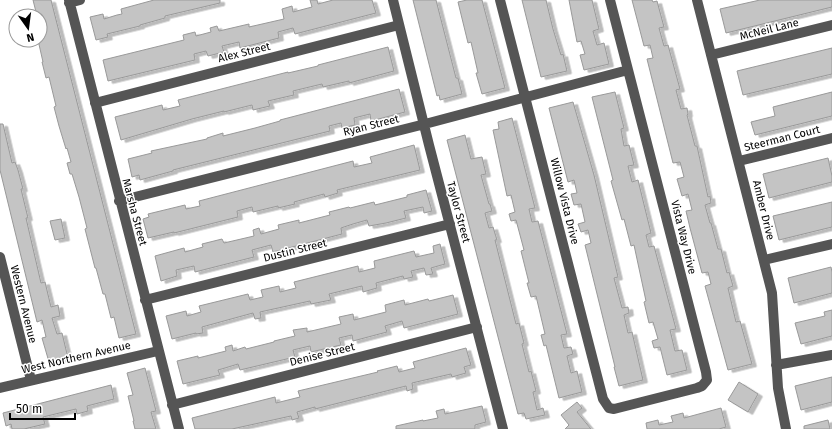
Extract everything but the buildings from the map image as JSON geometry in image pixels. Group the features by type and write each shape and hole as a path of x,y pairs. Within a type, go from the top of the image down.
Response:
{"street":[{"path":"69,1 80,0"},
{"name":"Taylor Street","path":"393,0 503,429"},
{"name":"Willow Vista Drive","path":"500,0 603,399 609,408"},
{"name":"Vista Way Drive","path":"609,408 619,408 697,388 706,383 707,380 610,0"},
{"name":"Amber Drive","path":"697,0 772,293 778,388 786,429"},
{"name":"Marsha Street","path":"69,1 178,429"},
{"name":"Alex Street","path":"95,103 399,24"},
{"name":"McNeil Lane","path":"711,55 832,25"},
{"name":"Ryan Street","path":"119,201 425,124 525,96 628,70"},
{"name":"Steerman Court","path":"739,161 832,138"},
{"name":"Dustin Street","path":"146,300 450,224"},
{"path":"764,260 832,244"},
{"name":"Western Avenue","path":"0,257 31,380"},
{"name":"Denise Street","path":"172,405 477,328"},
{"name":"West Northern Avenue","path":"0,388 158,351"},
{"path":"776,365 832,355"}]}
